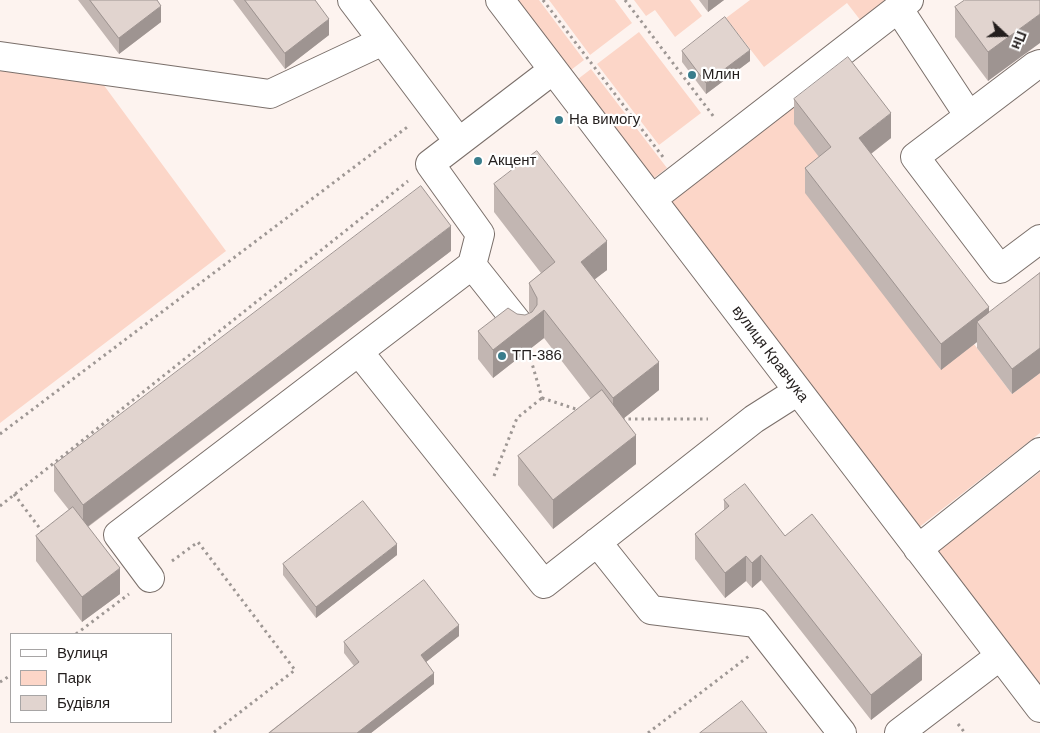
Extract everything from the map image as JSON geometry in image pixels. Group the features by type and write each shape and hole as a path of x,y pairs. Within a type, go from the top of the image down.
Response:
{"street":[{"path":"352,0 458,141"},
{"name":"вулиця Кравчука","path":"500,0 1040,708"},
{"path":"652,199 903,4 969,116"},
{"path":"0,56 270,94 382,41"},
{"path":"1038,68 915,156 1000,269 1040,238"},
{"path":"150,578 118,535 472,266 480,234 430,164 553,70"},
{"path":"472,266 522,328"},
{"path":"359,352 544,584 754,419 798,391"},
{"path":"918,549 1040,452"},
{"path":"597,542 651,610 756,623 842,733"},
{"path":"899,733 1000,656"}],"path":[{"path":"544,0 679,178"},
{"path":"625,0 730,138"},
{"path":"0,434 433,108"},
{"path":"0,506 430,164"},
{"path":"522,328 542,398"},
{"path":"542,398 587,412"},
{"path":"482,507 517,418 542,398"},
{"path":"616,419 754,419"},
{"path":"14,494 46,538"},
{"path":"198,542 295,670 213,733"},
{"path":"77,633 150,578"},
{"path":"648,733 769,640"}],"green space":[{"path":"517,0 539,0 584,60 571,70"},
{"path":"549,0 615,0 632,23 590,55"},
{"path":"634,0 690,0 702,16 675,37 655,10 646,16"},
{"path":"750,0 889,0 861,21 847,3 764,67 726,18"},
{"path":"639,32 701,113 659,145 597,64"},
{"path":"0,65 100,80 226,251 0,423"},
{"path":"591,69 667,168 654,178 578,79"},
{"path":"837,69 831,172 940,369 974,344 1012,394 1040,373 1040,433 918,528 666,200"},
{"path":"1040,472 1040,685 937,552"}],"building":[{"path":"90,0 157,0 161,6 119,38"},
{"path":"245,0 315,0 329,19 285,53"},
{"path":"965,0 1040,0 1040,14 988,52 955,7"},
{"path":"725,17 750,50 706,83 682,51"},
{"path":"848,57 891,113 859,138 989,307 941,344 805,168 831,147 794,99"},
{"path":"537,151 607,241 581,262 659,362 613,398 544,310 493,350 478,331 508,308 517,314 525,315 532,312 537,305 537,298 529,283 555,262 494,184"},
{"path":"421,186 451,226 83,505 54,465"},
{"path":"1040,273 1040,348 1012,369 977,322"},
{"path":"602,390 636,435 553,500 518,456"},
{"path":"745,484 785,536 812,514 922,655 871,695 761,555 752,563 746,556 725,573 695,534 729,506 724,500"},
{"path":"363,501 397,544 316,607 283,564"},
{"path":"73,507 120,568 82,597 36,536"},
{"path":"424,580 459,625 421,655 434,673 357,733 269,733 359,662 344,642"},
{"path":"742,701 767,733 700,733"}],"place":[{"name":"Млин","path":"692,75"},
{"name":"На вимогу","path":"559,120"},
{"name":"Акцент","path":"478,161"},
{"name":"ТП-386","path":"502,356"}]}
